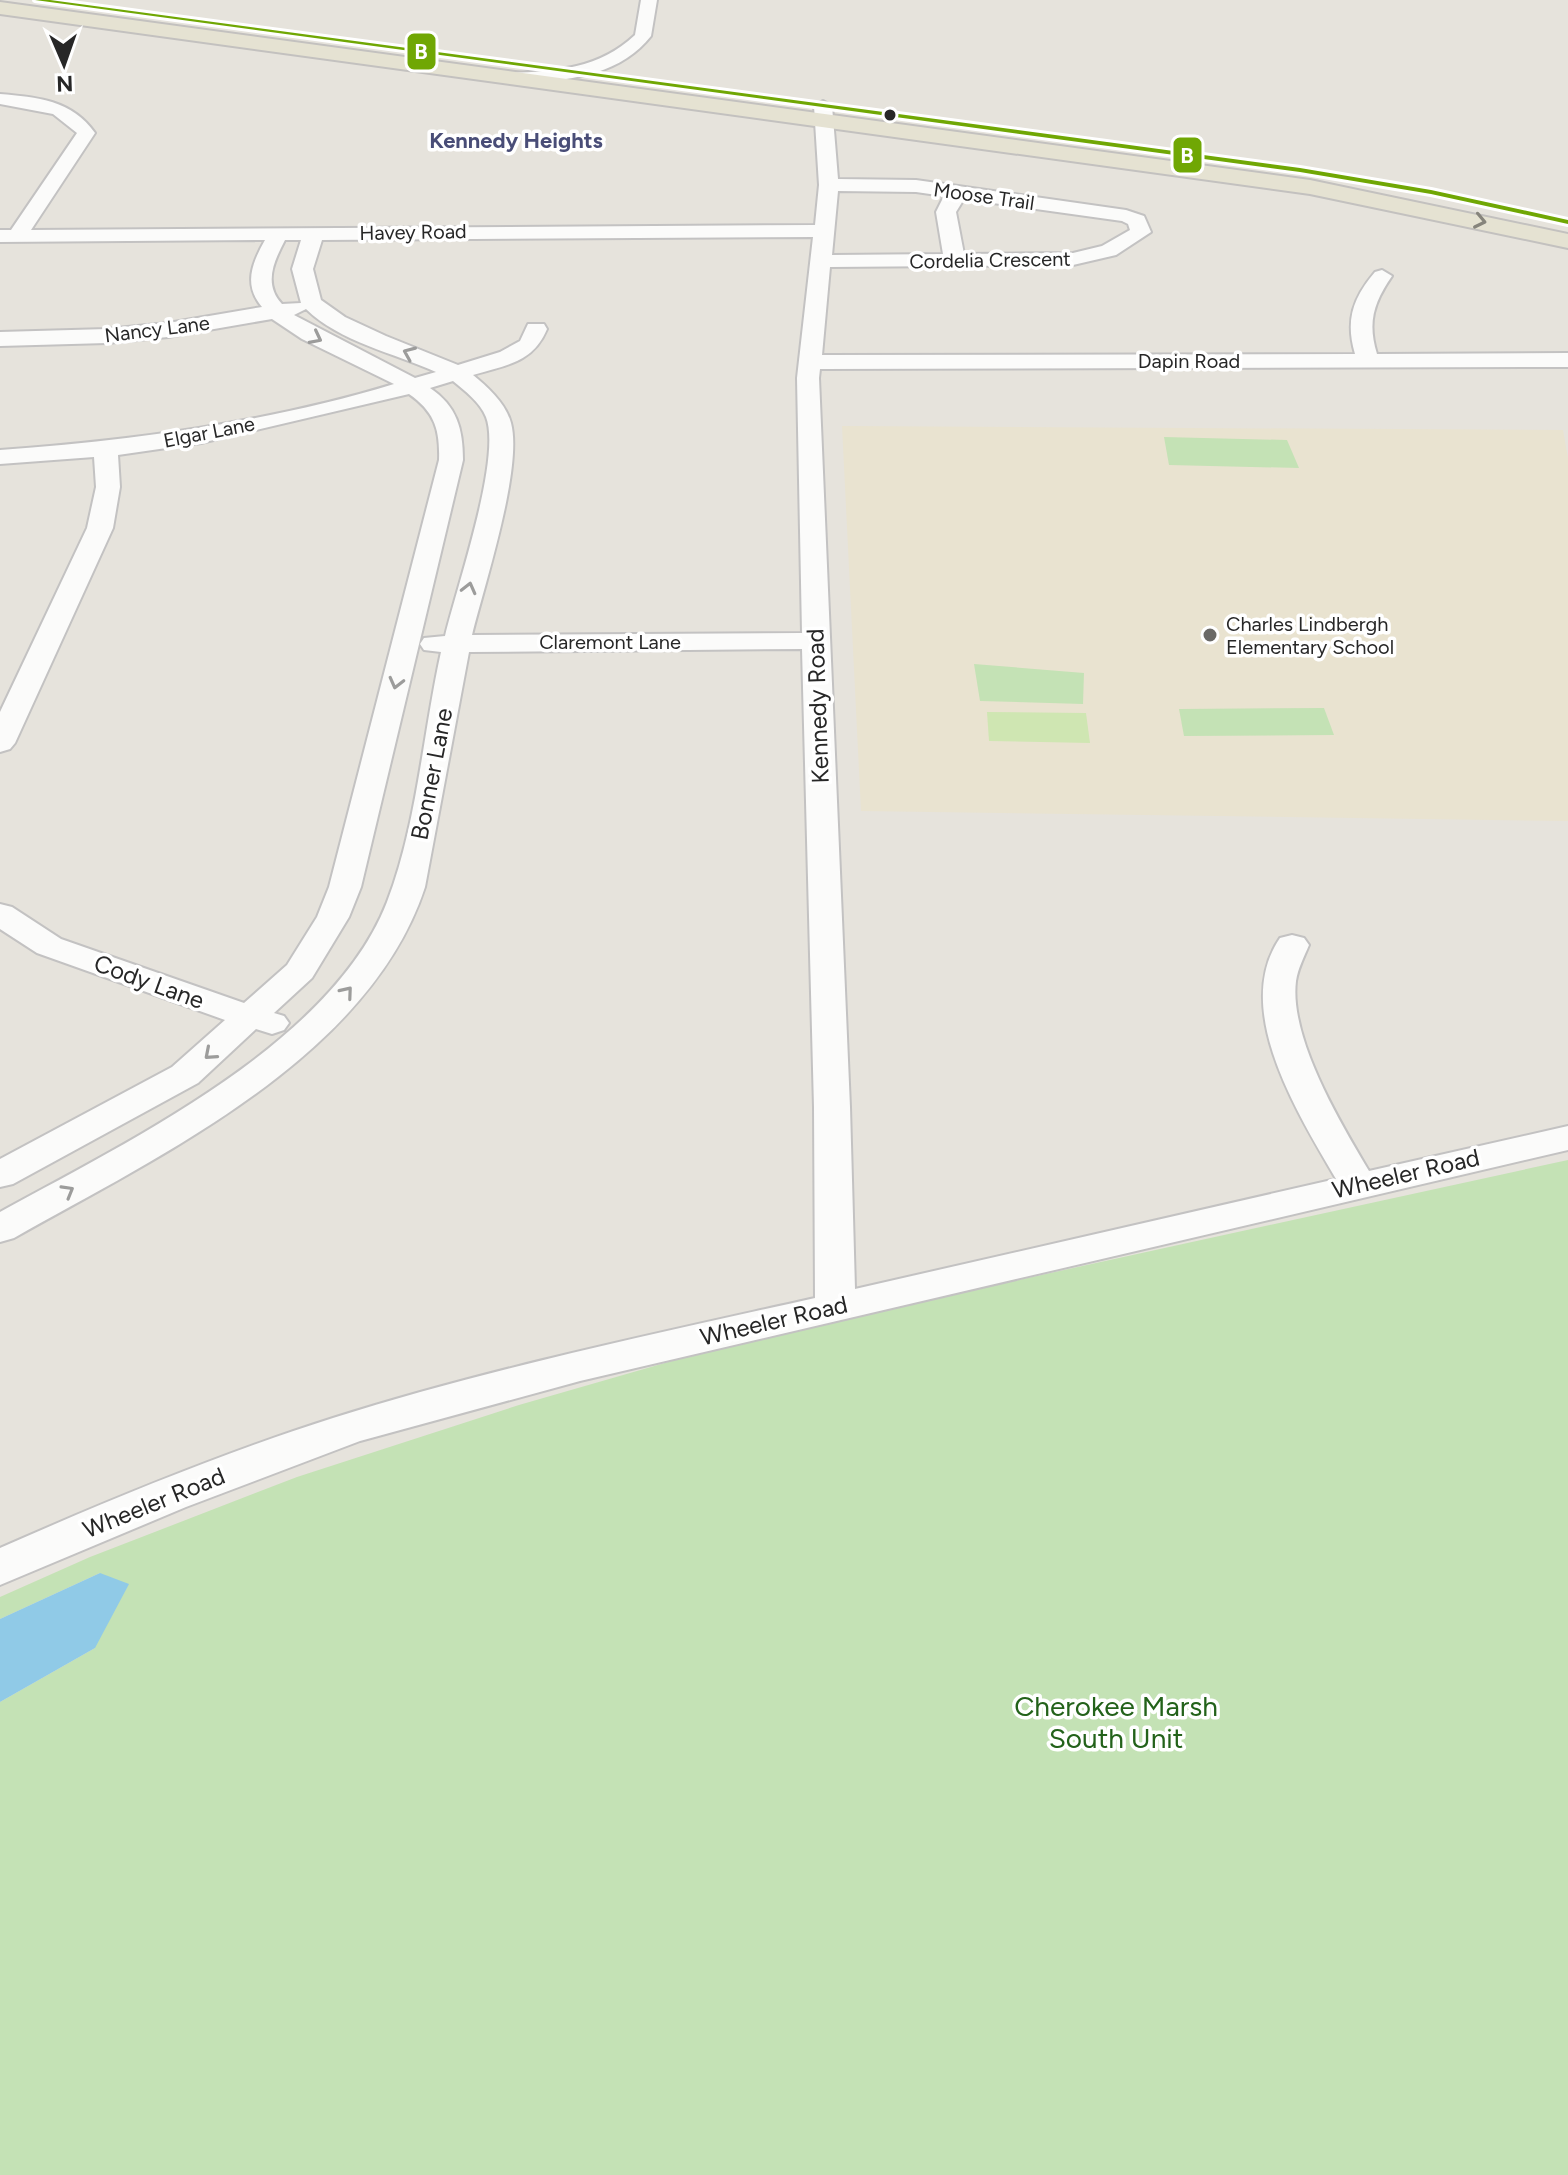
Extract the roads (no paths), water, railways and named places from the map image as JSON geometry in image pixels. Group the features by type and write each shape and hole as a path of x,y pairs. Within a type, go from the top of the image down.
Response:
{"main road":[{"path":"38,0 579,74 1310,187 1568,241"},
{"path":"0,8 510,78 1300,170 1431,192 1568,222"}],"street":[{"path":"510,78 579,74 597,69 643,36 649,0"},
{"path":"0,99 63,111 76,119 86,133 8,236"},
{"name":"Kennedy Road","path":"823,114 829,185 809,362 832,1107 835,1307"},
{"name":"Moose Trail","path":"829,185 897,185 960,192 1137,220"},
{"path":"955,261 946,212 949,202 960,192"},
{"name":"Cordelia Crescent","path":"820,261 1092,257 1122,245 1141,232 1137,220"},
{"name":"Havey Road","path":"8,236 826,231"},
{"path":"313,304 303,279 303,264 314,233"},
{"path":"0,1175 185,1075 300,971 333,917 345,887 451,460 451,432 446,418 415,385 296,328 277,311 262,290 260,272 278,234"},
{"path":"1368,361 1361,341 1360,321 1365,296 1382,276"},
{"name":"Nancy Lane","path":"0,339 138,333 313,304"},
{"name":"Bonner Lane","path":"0,1229 167,1133 246,1081 306,1033 346,995 383,944 400,910 418,848 457,644 496,478 501,425 480,393 455,373 351,328 313,304"},
{"name":"Elgar Lane","path":"0,457 105,449 201,436 415,385 525,348 536,329"},
{"name":"Dapin Road","path":"809,362 1568,360"},
{"path":"0,743 100,528 108,487 105,449"},
{"name":"Claremont Lane","path":"404,645 816,641"},
{"name":"Cody Lane","path":"0,914 49,946 190,998 306,1033"},
{"path":"1292,945 1278,983 1298,1070 1317,1115 1358,1185"},
{"name":"Wheeler Road","path":"0,1567 203,1481 346,1430 580,1366 1568,1138"}],"water":[{"path":"100,1573 129,1584 95,1648 0,1702 0,1619"}],"place":[{"name":"Charles Lindbergh Elementary School","path":"1210,635"}],"district":[{"name":"Kennedy Heights","path":"516,140"}],"park label":[{"name":"Cherokee Marsh South Unit","path":"1116,1722"}]}
